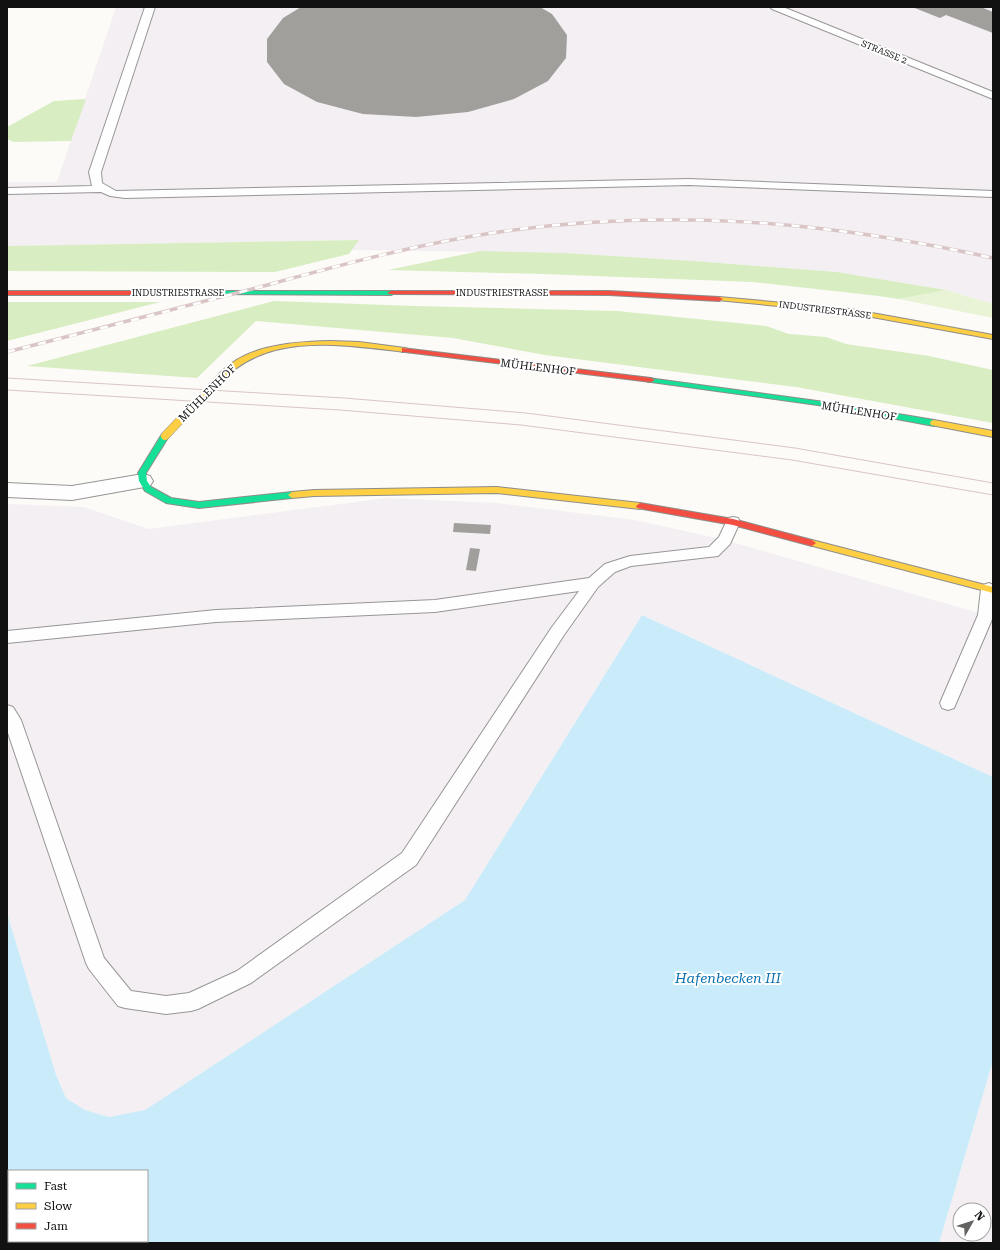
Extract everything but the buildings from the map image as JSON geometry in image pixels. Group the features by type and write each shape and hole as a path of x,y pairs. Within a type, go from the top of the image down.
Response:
{"street":[{"name":"INDUSTRIESTRASSE","path":"7,293 608,293 741,300 850,311 993,337"},
{"name":"MÜHLENHOF","path":"143,481 142,473 165,436 232,365 248,356 277,347 344,343 748,393 948,425 993,434"},
{"path":"7,490 72,493 143,481 148,489 169,501 198,505 314,493 497,490 643,506 733,522 991,590"}],"lane":[{"path":"150,7 94,172 96,184 107,192 121,195 689,182 993,194"},
{"name":"STRASSE 2","path":"776,7 993,96"},
{"path":"7,190 102,189"},
{"path":"7,712 12,720 96,963 125,999 166,1005 191,1002 244,977 409,859 558,631 593,583 610,568 630,561 713,552 725,540 733,522"},
{"path":"7,637 216,616 435,606 593,583"},
{"path":"948,703 986,615 991,590"}],"shaded area":[{"path":"116,7 993,7 993,304 946,290 837,272 565,253 351,250 358,240 7,246 7,182 57,182"},
{"path":"387,498 496,503 635,520 725,540 993,617 993,777 642,615 465,900 145,1110 109,1117 85,1110 66,1098 56,1075 7,913 7,504 84,507 148,529"},
{"path":"993,1061 993,1243 939,1243"}],"green space":[{"path":"86,99 71,141 14,142 7,139 7,127 54,101"},
{"path":"359,240 349,254 275,272 7,271 7,246"},
{"path":"480,251 565,253 837,272 946,290 899,299 753,282 388,270"},
{"path":"946,290 993,304 993,318 899,299"},
{"path":"274,301 617,311 766,326 789,334 826,337 846,344 929,356 993,370 993,423 796,387 545,355 453,338 256,321 197,378 27,366"},
{"path":"7,302 160,302 7,341"}],"water":[{"name":"Hafenbecken III","path":"642,615 993,777 993,1061 939,1243 7,1243 7,913 56,1075 66,1098 85,1110 109,1117 145,1110 465,900"}],"tram line":[{"path":"7,378 344,398 526,413 795,448 993,483"},
{"path":"7,390 340,410 521,425 792,460 993,495"}],"railway":[{"path":"7,352 403,250 492,233 556,225 619,221 681,220 744,222 806,227 868,235 930,245 993,258"}],"traffic: fast":[{"path":"186,293 391,293"},
{"path":"651,380 832,405 934,423"},
{"path":"165,436 142,473 143,481 148,489 169,501 199,505 292,495"}],"traffic: slow":[{"path":"719,299 850,311 993,337"},
{"path":"218,380 229,368 242,360 270,349 285,346 316,343 344,343 405,350"},
{"path":"165,436 218,380"},
{"path":"934,423 993,434"},
{"path":"292,495 314,493 497,490 640,506"},
{"path":"812,543 993,590"}],"traffic: jam":[{"path":"7,293 186,293"},
{"path":"391,293 609,293 719,299"},
{"path":"405,350 651,380"},
{"path":"640,506 733,522 812,543"}]}
